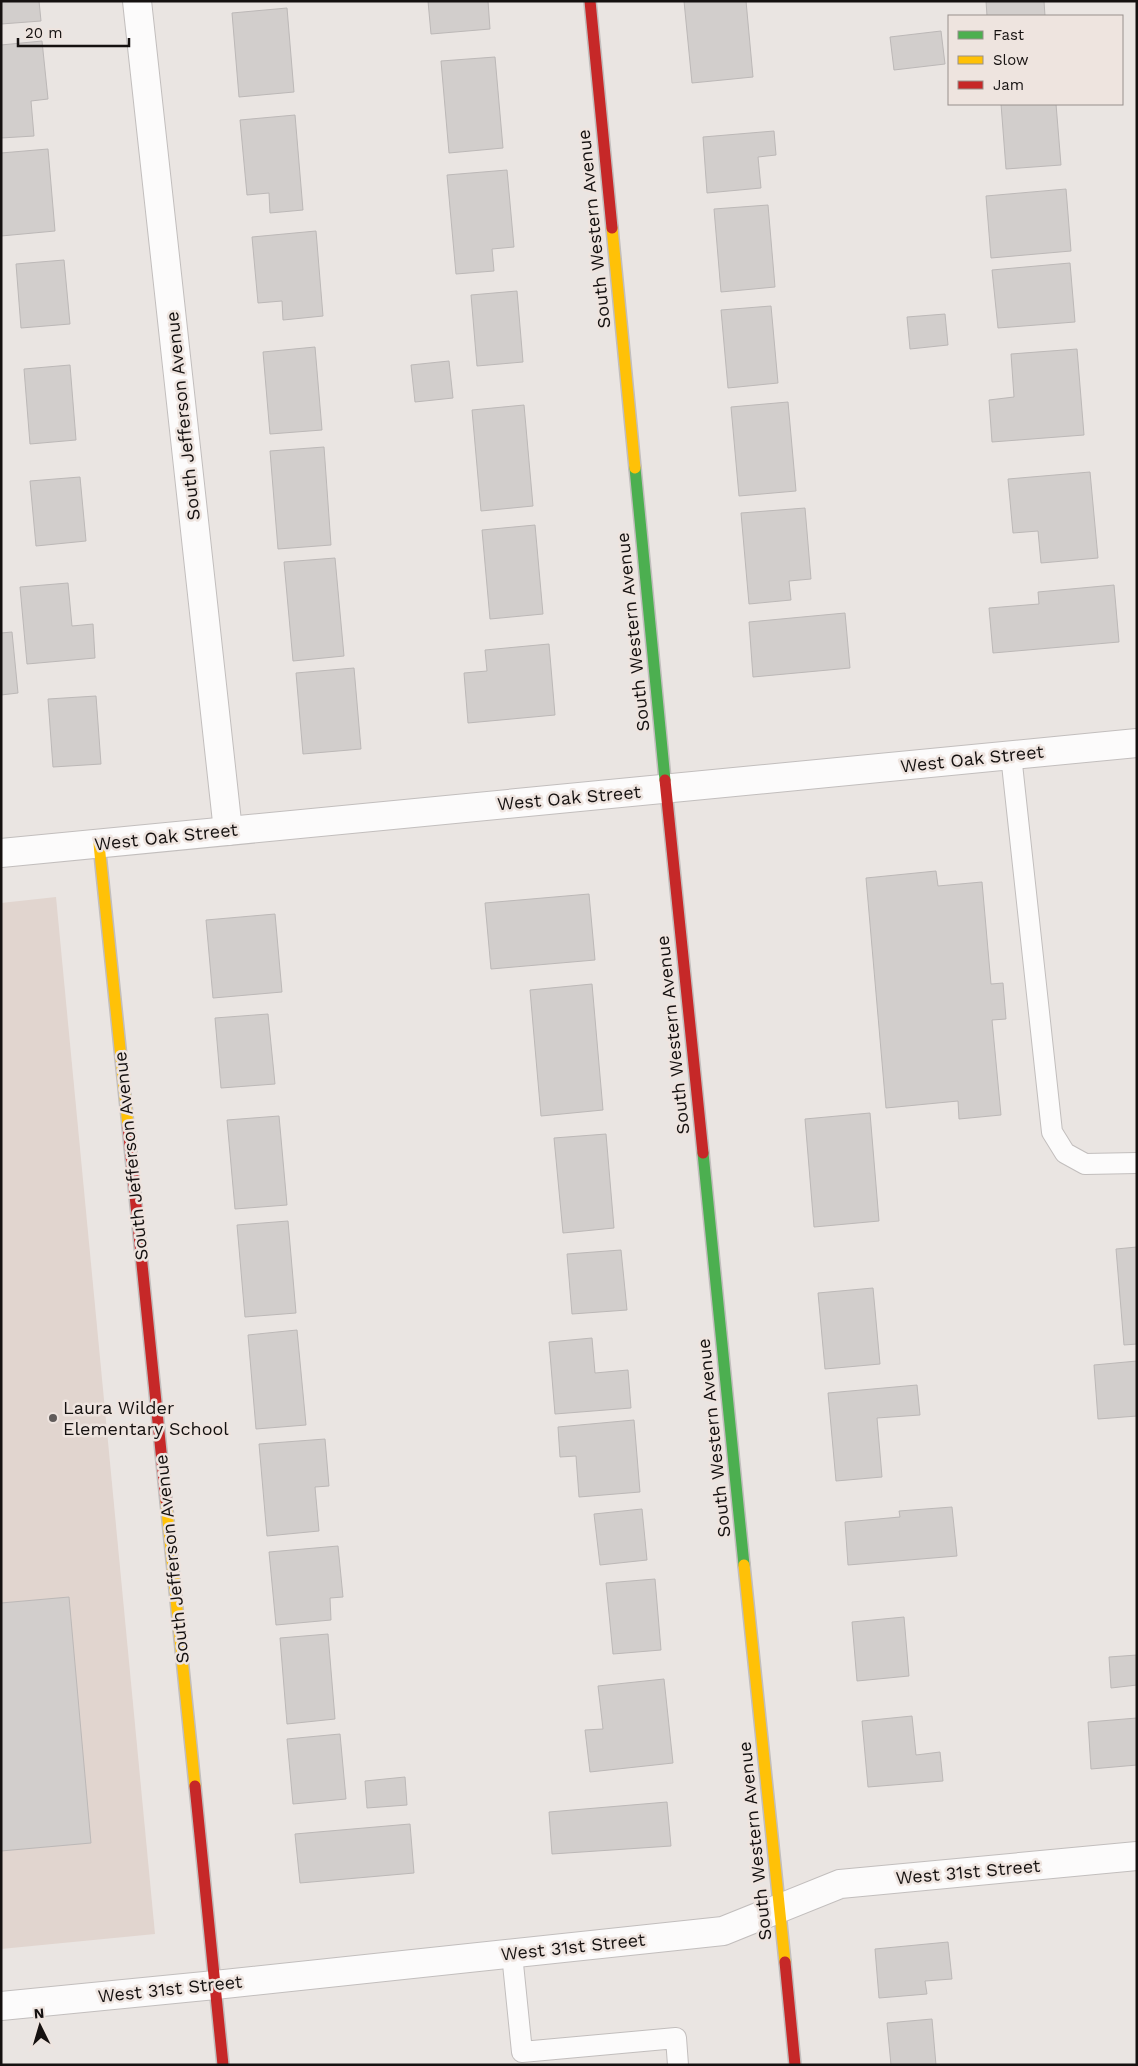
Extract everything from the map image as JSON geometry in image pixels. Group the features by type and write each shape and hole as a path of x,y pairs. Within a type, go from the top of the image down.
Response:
{"street":[{"name":"South Jefferson Avenue","path":"137,1 228,831"},
{"name":"South Western Avenue","path":"590,1 666,789 794,2065"},
{"name":"West Oak Street","path":"1,853 1137,743"},
{"name":"South Jefferson Avenue","path":"100,844 223,2065"},
{"name":"West 31st Street","path":"1,2006 723,1932 840,1884 1137,1856"}],"lane":[{"path":"1011,755 1052,1132 1065,1153 1085,1164 1137,1163"},
{"path":"512,1954 522,2052 561,2056 676,2038 678,2065"}],"shaded area":[{"name":"Laura Wilder Elementary School","path":"56,897 155,1934 1,1949 1,903"}],"building":[{"path":"1,1 39,1 41,21 1,24"},
{"path":"428,1 488,1 490,29 431,34"},
{"path":"684,1 746,1 753,77 692,83"},
{"path":"986,1 1044,1 1045,15 987,15"},
{"path":"287,8 294,92 239,97 232,13"},
{"path":"941,31 945,64 894,70 890,37"},
{"path":"42,41 48,99 31,101 34,136 1,138 1,45"},
{"path":"495,57 503,148 449,153 441,61"},
{"path":"1001,105 1056,105 1061,165 1006,169"},
{"path":"295,115 303,210 270,213 269,193 247,195 240,120"},
{"path":"774,131 776,155 758,157 761,188 707,193 703,137"},
{"path":"48,149 55,231 1,236 1,153"},
{"path":"507,170 514,247 492,249 494,271 456,274 447,175"},
{"path":"1066,189 1071,251 991,258 986,196"},
{"path":"768,205 775,287 721,292 714,209"},
{"path":"316,231 323,316 283,320 282,301 258,303 252,237"},
{"path":"64,260 70,324 21,328 16,264"},
{"path":"1070,263 1075,322 998,328 992,270"},
{"path":"517,291 523,362 477,366 471,295"},
{"path":"771,306 778,383 728,388 721,310"},
{"path":"945,314 948,345 910,349 907,317"},
{"path":"315,347 322,430 270,434 263,352"},
{"path":"1077,349 1084,435 992,442 989,400 1014,397 1011,354"},
{"path":"449,361 453,398 415,402 411,365"},
{"path":"70,365 76,440 30,444 24,369"},
{"path":"788,402 796,491 739,496 731,407"},
{"path":"524,405 533,506 481,511 472,410"},
{"path":"324,447 331,545 278,549 270,451"},
{"path":"1090,472 1098,558 1041,563 1038,531 1013,533 1008,479"},
{"path":"80,477 86,541 36,546 30,481"},
{"path":"805,508 811,579 789,581 791,600 749,604 741,513"},
{"path":"535,525 543,614 490,619 482,530"},
{"path":"335,558 344,656 293,661 284,562"},
{"path":"68,583 72,626 93,624 95,658 27,664 20,587"},
{"path":"1114,585 1119,642 993,653 989,608 1039,604 1038,592"},
{"path":"845,613 850,668 753,677 749,622"},
{"path":"12,632 18,693 1,695 1,633"},
{"path":"549,644 555,715 468,723 464,673 487,671 485,650"},
{"path":"354,668 361,749 303,754 296,673"},
{"path":"96,696 101,764 53,767 48,699"},
{"path":"936,871 938,886 982,882 991,984 1003,983 1006,1019 992,1020 1001,1115 959,1119 958,1101 886,1108 866,878"},
{"path":"589,894 595,960 491,969 485,903"},
{"path":"275,914 282,992 213,998 206,920"},
{"path":"592,984 603,1110 541,1116 530,990"},
{"path":"268,1014 275,1084 221,1088 215,1018"},
{"path":"870,1113 879,1221 814,1227 805,1119"},
{"path":"279,1116 287,1205 235,1209 227,1120"},
{"path":"606,1134 614,1228 563,1233 554,1138"},
{"path":"288,1221 296,1313 245,1317 237,1225"},
{"path":"1137,1247 1137,1344 1124,1345 1116,1249"},
{"path":"621,1250 627,1310 572,1314 567,1254"},
{"path":"873,1288 880,1364 825,1369 818,1293"},
{"path":"297,1330 306,1425 256,1429 248,1335"},
{"path":"592,1338 595,1373 628,1370 631,1408 555,1414 549,1342"},
{"path":"1137,1361 1137,1416 1098,1419 1094,1365"},
{"path":"917,1385 920,1415 877,1418 882,1477 836,1481 828,1393"},
{"path":"634,1420 640,1492 579,1497 576,1456 560,1457 558,1427"},
{"path":"325,1439 329,1486 315,1487 319,1531 267,1536 259,1444"},
{"path":"952,1507 957,1556 848,1565 845,1522 900,1517 899,1511"},
{"path":"642,1509 647,1560 600,1565 594,1514"},
{"path":"338,1546 343,1597 330,1598 331,1620 276,1625 269,1552"},
{"path":"655,1579 661,1650 613,1654 606,1583"},
{"path":"69,1597 91,1843 1,1851 1,1603"},
{"path":"904,1617 909,1676 857,1681 852,1622"},
{"path":"328,1634 335,1719 287,1724 280,1638"},
{"path":"1137,1655 1137,1685 1111,1688 1109,1657"},
{"path":"664,1679 673,1763 590,1772 585,1730 603,1729 598,1686"},
{"path":"912,1716 916,1755 940,1752 943,1781 868,1787 862,1721"},
{"path":"1137,1718 1137,1765 1091,1769 1088,1722"},
{"path":"340,1734 346,1799 293,1804 287,1739"},
{"path":"405,1777 407,1805 367,1808 365,1781"},
{"path":"667,1802 671,1846 552,1854 549,1812"},
{"path":"410,1824 414,1873 300,1883 295,1834"},
{"path":"948,1942 952,1979 925,1981 927,1994 879,1998 875,1949"},
{"path":"932,2019 936,2065 891,2065 887,2023"}],"traffic: fast":[{"path":"635,468 665,780"},
{"path":"703,1153 744,1565"}],"traffic: slow":[{"path":"612,228 635,468"},
{"path":"99,844 128,1126"},
{"path":"166,1501 195,1786"},
{"path":"744,1565 785,1962"}],"traffic: jam":[{"path":"590,1 612,228"},
{"path":"665,780 703,1153"},
{"path":"128,1126 166,1501"},
{"path":"195,1786 223,2065"},
{"path":"785,1962 795,2065"}],"place":[{"name":"Laura Wilder Elementary School","path":"53,1418"}]}
